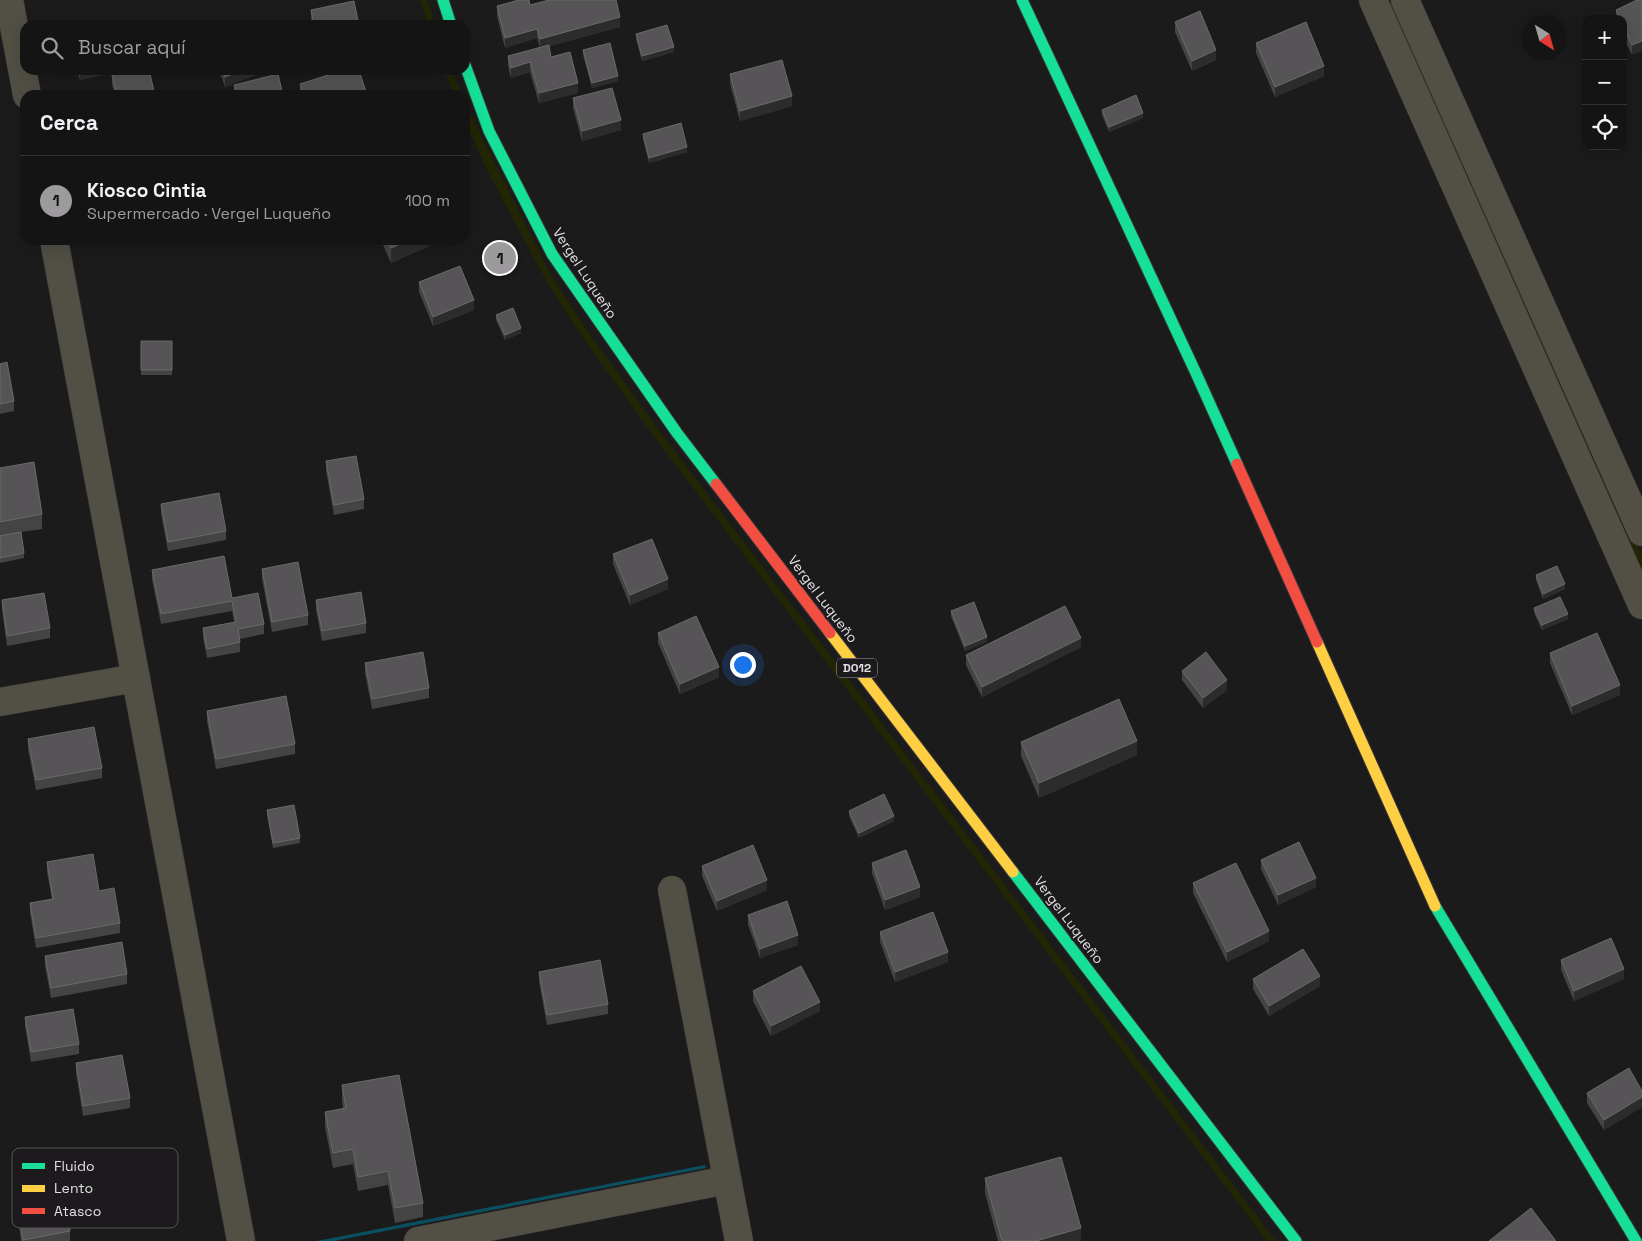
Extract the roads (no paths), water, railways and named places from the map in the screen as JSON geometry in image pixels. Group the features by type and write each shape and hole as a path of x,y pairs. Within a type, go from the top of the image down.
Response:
{"main road":[{"path":"443,0 449,20"},
{"path":"1022,0 1195,371 1434,904 1636,1241"},
{"name":"Vergel Luqueño","path":"469,75 490,131 552,254 614,344 689,448 1296,1241"}],"street":[{"path":"9,0 20,58"},
{"path":"1372,0 1642,605"},
{"path":"1405,0 1642,532"},
{"path":"23,75 26,90"},
{"path":"55,245 241,1241"},
{"path":"0,702 136,678"},
{"path":"672,890 739,1241"},
{"path":"418,1241 727,1180"}],"water":[{"path":"705,1165 706,1168 334,1241 317,1241"}],"place":[{"name":"Kiosco Cintia","path":"500,258"}]}
